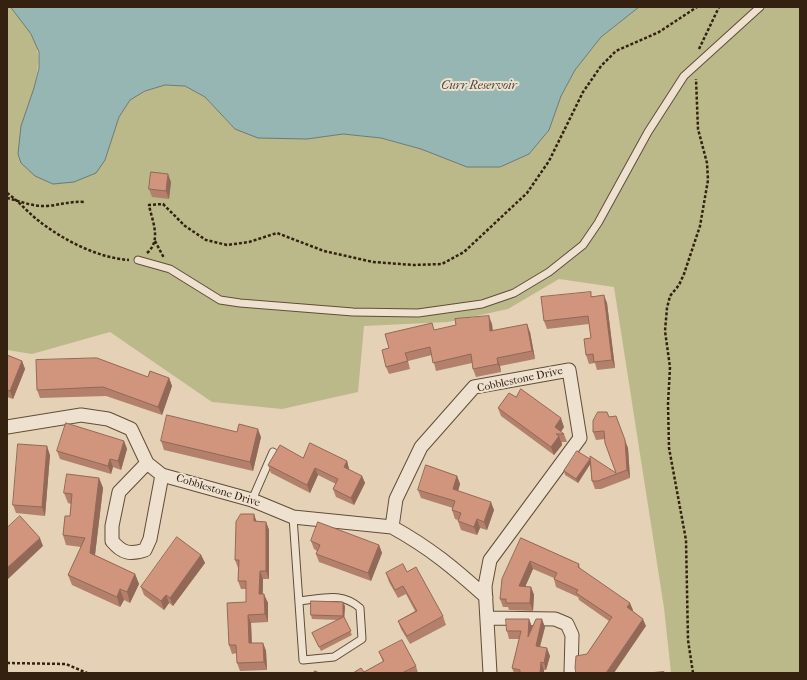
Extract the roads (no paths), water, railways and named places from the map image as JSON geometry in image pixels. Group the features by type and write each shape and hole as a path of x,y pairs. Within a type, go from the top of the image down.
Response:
{"street":[{"name":"Cobblestone Drive","path":"392,527 396,499 421,447 474,387 569,370 580,438 490,560 485,586 490,673"},
{"name":"Cobblestone Drive","path":"7,427 81,415 108,419 131,429 147,462 162,475 252,500 293,517 392,527 420,542 453,567 486,597"},
{"name":"Cobblestone Drive","path":"147,462 119,492 112,526 112,541 119,550 133,554 145,550 150,539 162,475"},
{"path":"487,618 554,619 567,624 572,635 571,673"}],"lane":[{"path":"138,260 170,269 220,300 240,303 353,312 418,313 482,304 514,293 549,272 583,245 598,223 648,132 684,76 760,7"},
{"path":"252,500 273,452"},
{"path":"293,517 303,660 334,657 362,639 360,608 352,600 342,597 299,601"}],"water":[{"name":"Curr Reservoir","path":"11,7 639,7 601,37 575,70 561,96 549,130 529,154 500,167 467,167 421,149 381,138 343,134 307,139 258,138 235,129 205,97 185,86 165,85 145,91 130,100 119,117 105,160 96,173 74,182 53,184 35,176 21,163 18,154 21,126 39,68 39,52 31,34"}]}
